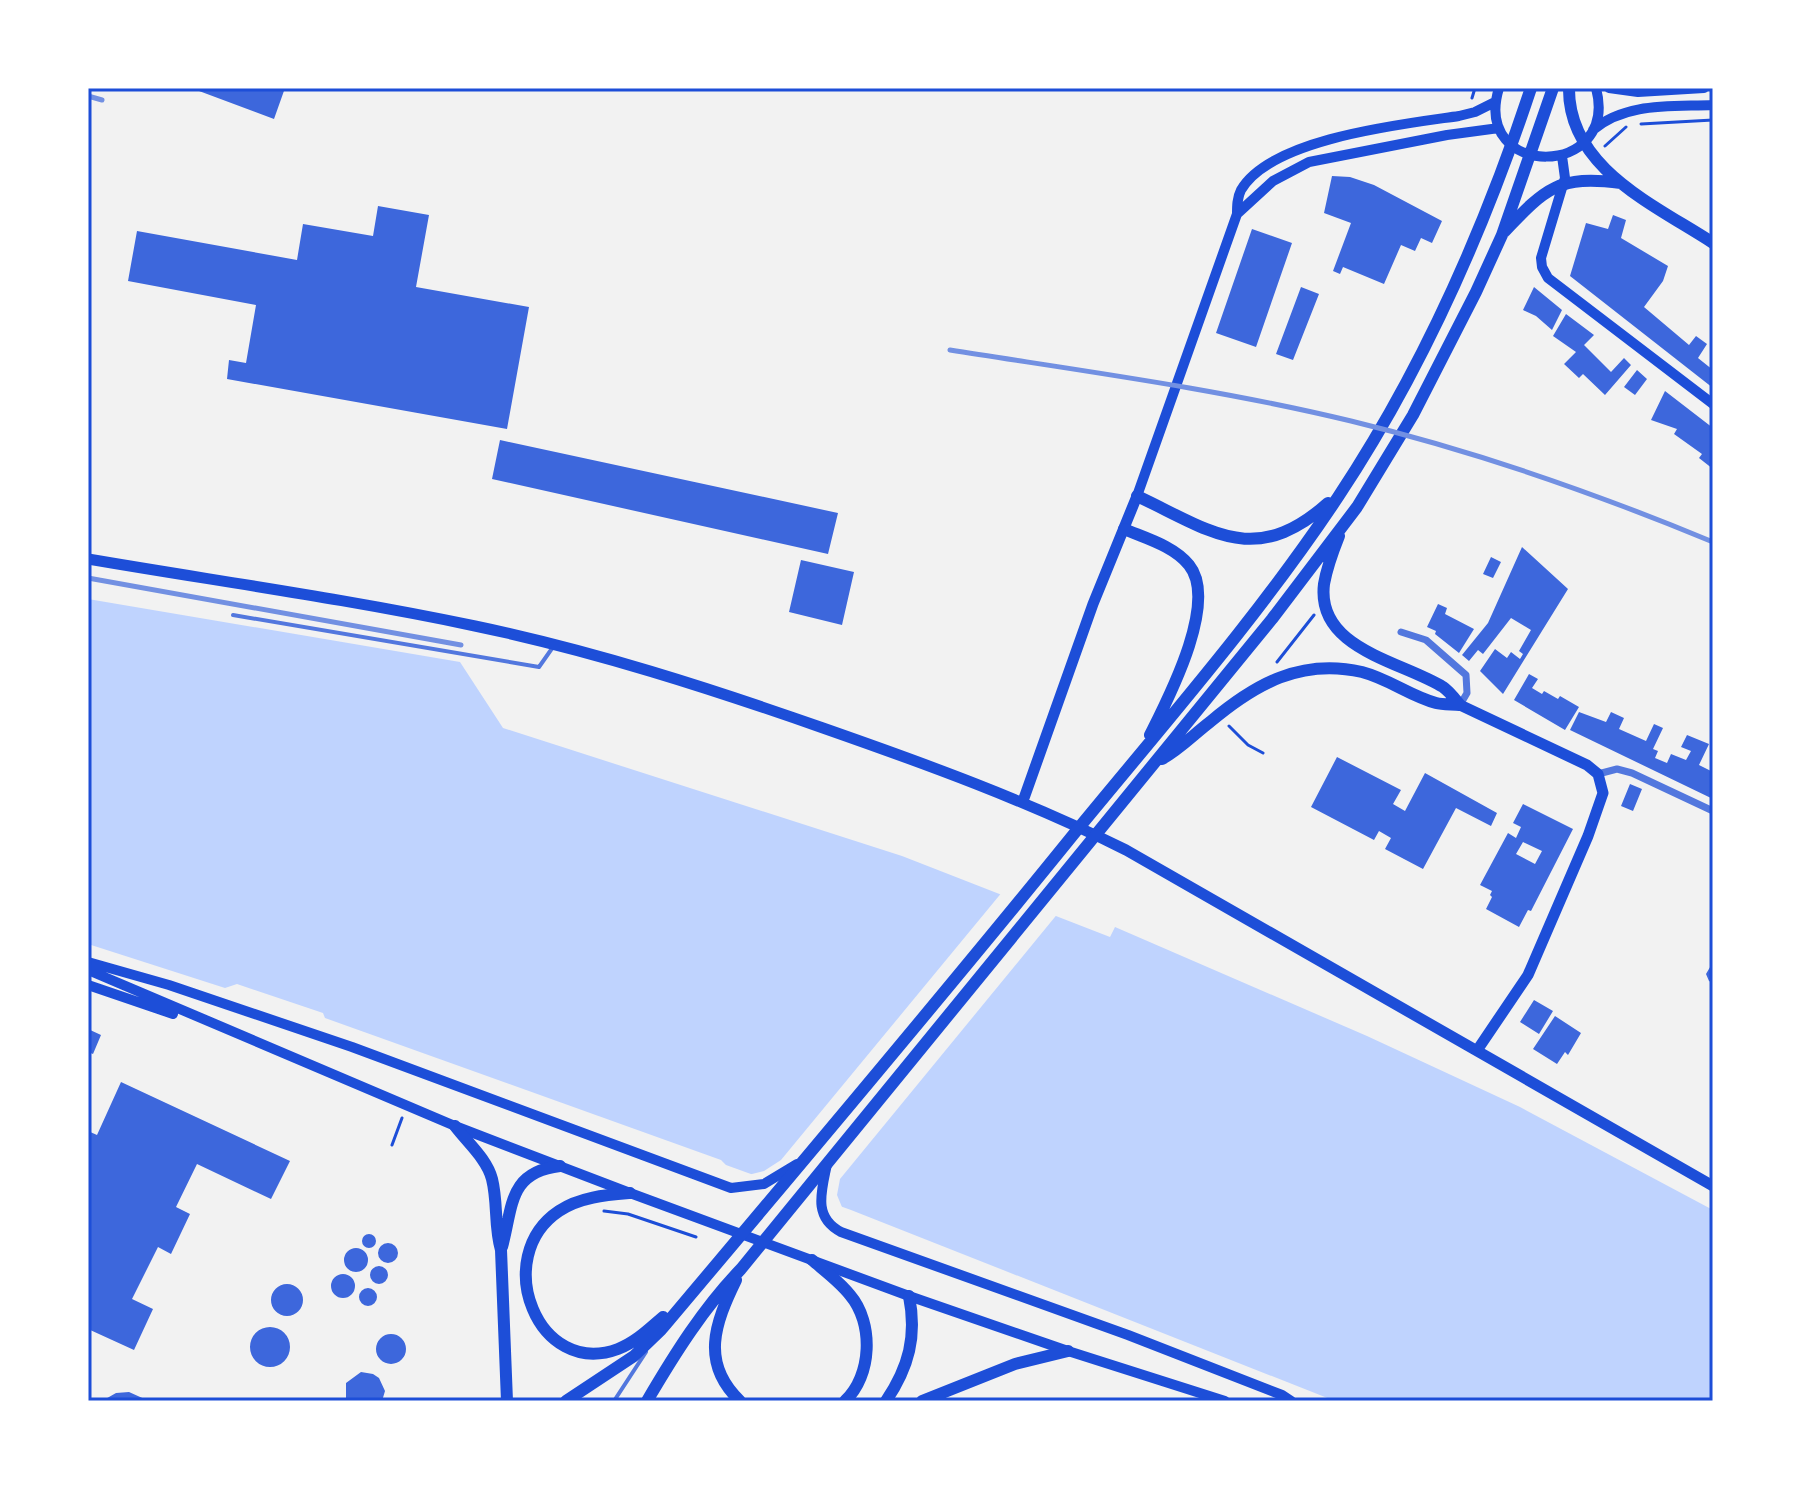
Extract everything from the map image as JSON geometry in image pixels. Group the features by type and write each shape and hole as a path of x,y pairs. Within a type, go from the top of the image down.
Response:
{"highway":[{"path":"566,1401 634,1356 661,1330 810,1155 1235,638 1342,490 1390,409 1453,284 1486,209 1531,88"},
{"path":"647,1401 720,1290 741,1269 1155,763 1363,499 1443,361 1502,235 1553,88"},
{"path":"1569,88 1570,109 1577,133 1586,148 1621,183 1713,243"},
{"path":"1502,235 1531,204 1566,183 1588,179 1621,183"},
{"path":"1137,496 1190,524 1227,537 1251,539 1273,535 1298,525 1342,490"},
{"path":"1124,529 1177,553 1191,567 1197,587 1196,613 1182,669 1140,756"},
{"path":"1342,529 1330,560 1324,589 1326,606 1335,626 1360,647 1445,688 1460,705"},
{"path":"1155,763 1182,748 1206,724 1251,690 1299,672 1318,669 1357,671 1395,683 1437,704 1460,705"},
{"path":"455,1126 491,1176 495,1229 501,1250 507,1401"},
{"path":"501,1250 516,1191 530,1174 542,1168 560,1166"},
{"path":"630,1193 574,1203 560,1210 538,1233 529,1252 525,1283 530,1305 544,1328 569,1347 590,1352 616,1350 641,1336 699,1284"},
{"path":"812,1260 851,1295 864,1324 866,1359 859,1382 845,1401"},
{"path":"740,1401 725,1384 715,1347 718,1319 741,1269"},
{"path":"886,1401 911,1351 914,1319 909,1296"},
{"path":"922,1401 1015,1364 1068,1351"}],"main road":[{"path":"1499,88 1495,102 1499,128 1522,152 1548,159 1571,152 1610,117 1630,110 1713,105"},
{"path":"1591,131 1598,105 1596,88"},
{"path":"1609,88 1638,92 1704,88"},
{"path":"1023,801 1093,604 1160,432 1237,214 1237,199 1243,187 1271,163 1287,154 1352,134 1475,112 1495,102"},
{"path":"1237,214 1273,181 1309,162 1499,128"},
{"path":"1562,156 1565,178 1541,258 1548,278 1713,404"},
{"path":"88,559 423,616 555,645 749,702 1023,801 1126,850 1713,1186"},
{"path":"1460,705 1587,765 1598,774 1603,793 1528,975 1478,1049"},
{"path":"88,962 169,985 352,1047 731,1188 764,1184 810,1155"},
{"path":"88,970 455,1126 630,1193 909,1296 1225,1401"},
{"path":"88,985 235,1034"},
{"path":"828,1162 820,1202 827,1222 834,1228 1128,1335 1291,1401"}],"street":[{"path":"1401,632 1426,640 1466,675 1467,693 1460,705"},
{"path":"1598,774 1617,769 1632,773 1713,811"}],"lane":[{"path":"233,615 539,667 555,645"},
{"path":"614,1401 661,1330"}],"path":[{"path":"1470,103 1475,88"},
{"path":"1637,124 1713,120"},
{"path":"1278,670 1278,660 1317,610"},
{"path":"1226,722 1248,745 1263,753"},
{"path":"392,1145 395,1137"},
{"path":"595,1212 628,1214 696,1237"}],"water":[{"path":"88,599 460,662 503,728 902,856 1110,937 1115,927 1367,1036 1520,1107 1713,1210 1713,1401 1335,1401 851,1210 726,1165 721,1160 325,1018 323,1013 237,984 225,988 88,944"}],"pier":[{"path":"1003,891 1059,912 840,1179 837,1195 844,1212 744,1176 764,1171 781,1160"}],"building":[{"path":"191,88 285,88 274,119"},
{"path":"1332,176 1350,177 1374,185 1442,221 1432,243 1421,238 1415,251 1401,245 1384,284 1343,267 1340,274 1333,271 1351,223 1324,213"},
{"path":"378,206 429,215 416,287 529,307 507,429 227,379 229,360 246,363 256,305 128,281 137,231 297,260 303,224 373,236"},
{"path":"1613,215 1626,220 1621,238 1668,266 1663,281 1644,307 1689,345 1696,336 1707,344 1698,358 1713,370 1713,388 1570,276 1586,223 1608,229"},
{"path":"1252,229 1292,243 1256,347 1216,333"},
{"path":"1301,287 1319,294 1293,360 1276,354"},
{"path":"1534,287 1562,310 1552,330 1536,316 1523,310"},
{"path":"1566,314 1594,335 1584,345 1611,372 1624,358 1631,365 1605,395 1583,374 1579,378 1564,364 1576,352 1553,336"},
{"path":"1637,370 1647,379 1635,395 1624,387"},
{"path":"1665,391 1713,428 1713,469 1699,458 1702,454 1674,434 1677,429 1651,420"},
{"path":"500,440 838,513 828,554 492,479"},
{"path":"1522,547 1568,589 1503,694 1480,671 1495,649 1507,658 1511,652 1520,659 1523,654 1519,651 1531,630 1511,618 1483,654 1478,650 1469,661 1462,655 1488,623"},
{"path":"1491,557 1501,562 1493,578 1483,574"},
{"path":"801,560 854,572 842,625 789,612"},
{"path":"1438,604 1447,608 1445,614 1474,629 1459,653 1435,634 1436,631 1427,627"},
{"path":"1529,674 1538,679 1532,688 1558,699 1560,696 1579,707 1565,730 1514,700"},
{"path":"1579,712 1606,722 1611,712 1624,718 1619,729 1646,741 1654,724 1663,728 1653,749 1658,751 1655,758 1667,763 1671,754 1686,760 1691,751 1681,747 1687,735 1709,744 1699,765 1713,772 1713,799 1570,730"},
{"path":"1337,757 1401,790 1393,804 1405,811 1425,773 1497,813 1491,826 1456,808 1423,869 1385,849 1391,838 1379,831 1374,840 1311,807"},
{"path":"1630,784 1642,789 1633,811 1621,806"},
{"path":"1523,804 1573,829 1531,911 1528,910 1519,927 1486,909 1492,891 1480,885 1508,833 1516,838 1521,827 1513,823","holes":["1523,842 1542,851 1535,864 1516,854"]},
{"path":"1713,962 1713,983 1706,974"},
{"path":"1534,1000 1553,1011 1539,1034 1520,1022"},
{"path":"1555,1016 1581,1033 1568,1055 1565,1052 1557,1064 1533,1049"},
{"path":"88,1029 101,1035 93,1054 88,1052"},
{"path":"121,1082 290,1161 271,1199 197,1164 176,1207 190,1214 171,1254 158,1247 132,1299 153,1309 134,1350 88,1329 88,1131 97,1135"},
{"path":"369,1234 376,1241 369,1248 362,1241"},
{"path":"388,1243 395,1246 398,1253 395,1260 388,1263 381,1260 378,1253 381,1246"},
{"path":"356,1248 367,1255 368,1260 361,1271 356,1272 345,1265 344,1260 351,1249"},
{"path":"379,1266 388,1275 379,1284 370,1275"},
{"path":"343,1274 354,1281 355,1286 348,1297 343,1298 332,1291 331,1286 338,1275"},
{"path":"287,1284 298,1289 303,1300 298,1311 287,1316 276,1311 271,1300 276,1289"},
{"path":"368,1288 377,1297 368,1306 359,1297"},
{"path":"270,1327 284,1333 290,1347 284,1361 270,1367 256,1361 250,1347 256,1333"},
{"path":"391,1334 402,1338 406,1349 402,1360 391,1364 380,1360 376,1349 380,1338"},
{"path":"361,1372 379,1378 385,1391 382,1401 346,1401 346,1383"},
{"path":"129,1392 149,1401 102,1401 116,1393"}],"railway":[{"path":"88,96 102,100"},
{"path":"950,350 1201,390 1351,421 1534,474 1713,542"},
{"path":"88,578 461,645"}]}
